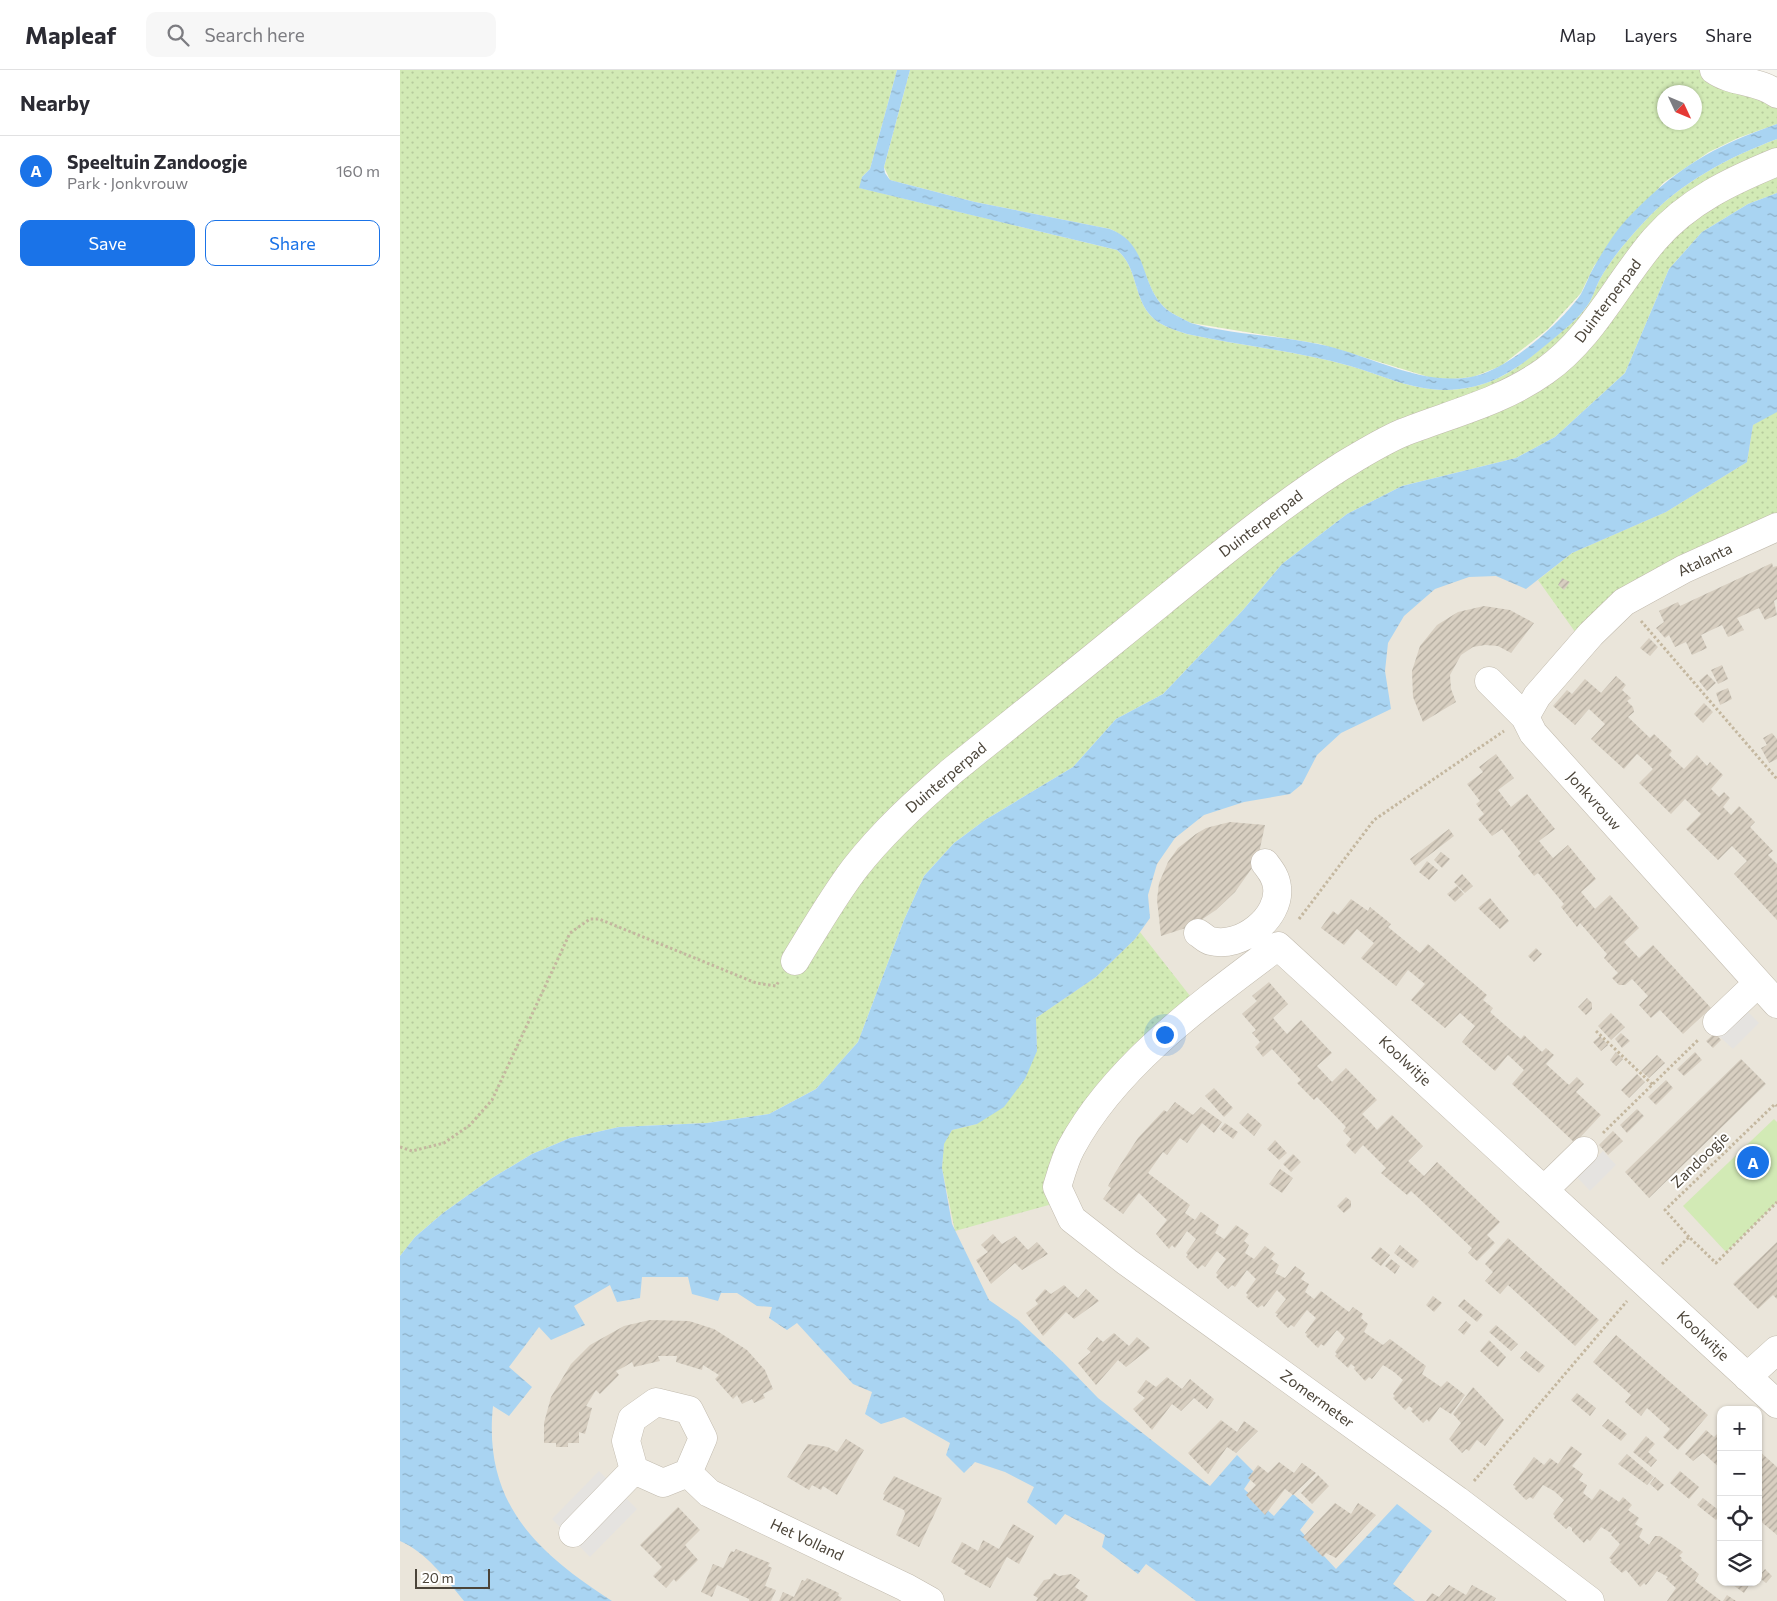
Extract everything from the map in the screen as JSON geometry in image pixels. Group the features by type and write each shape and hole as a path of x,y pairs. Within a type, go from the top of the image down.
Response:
{"street":[{"path":"1714,70 1729,78 1759,86 1777,94"},
{"name":"Duinterperpad","path":"794,961 854,869 881,837 916,802 1193,576 1320,480 1371,448 1402,434 1489,402 1523,386 1548,369 1594,324 1640,258 1670,223 1709,194 1777,162"},
{"name":"Atalanta","path":"1629,599 1684,568 1777,527"},
{"path":"1525,717 1537,696 1591,634 1629,599"},
{"name":"Jonkvrouw","path":"1489,681 1525,717 1533,733 1777,1004"},
{"path":"1198,932 1209,941 1224,942 1242,938 1269,936 1271,912 1278,889 1274,875 1265,863"},
{"name":"Zomermeter","path":"1269,936 1199,1006 1116,1082 1070,1148 1057,1187 1072,1219 1127,1262 1457,1500 1590,1601"},
{"name":"Koolwitje","path":"1269,936 1777,1404"},
{"path":"1717,1022 1758,983"},
{"path":"1544,1189 1584,1152"},
{"path":"1748,1377 1777,1350"},
{"path":"656,1402 688,1410 703,1438 688,1473 663,1483 634,1470 626,1441 632,1418 656,1402"},
{"path":"574,1533 634,1470"},
{"name":"Het Volland","path":"688,1473 709,1493 905,1587 930,1601"}],"path":[{"path":"1629,599 1777,779"},
{"path":"1269,936 1374,820 1525,717"},
{"path":"400,1147 412,1151 444,1143 470,1125 492,1100 570,933 590,919 599,918 756,983 776,986 794,961"},
{"path":"1584,1152 1717,1022"},
{"path":"1596,1030 1652,1085"},
{"name":"Zandoogje","path":"1777,1106 1775,1104 1665,1210 1716,1263 1777,1202"},
{"path":"1457,1500 1644,1281 1689,1237"}],"shaded area":[{"path":"1777,411 1777,1601 400,1601 400,1521 521,1317 1007,1011 1388,609"},
{"path":"1745,1009 1759,1023 1733,1049 1718,1035"},
{"path":"1603,1151 1616,1165 1590,1191 1577,1177"},
{"path":"599,1471 637,1509 590,1557 552,1519"}],"green space":[{"path":"400,70 897,70 870,169 862,177 860,188 1117,250 1129,265 1141,301 1152,317 1178,331 1330,361 1409,385 1445,390 1462,389 1491,381 1503,376 1527,360 1566,328 1583,311 1591,300 1604,272 1632,235 1658,208 1689,183 1723,163 1777,139 1777,155 1706,189 1667,219 1636,255 1590,320 1544,365 1520,381 1487,397 1399,428 1368,442 1316,475 1189,572 948,767 912,798 850,866 790,958 801,961 828,919 870,861 919,806 1197,581 1324,485 1374,453 1404,439 1491,407 1526,390 1551,374 1578,350 1599,327 1645,261 1674,227 1691,212 1712,198 1777,168 1777,193 1748,204 1702,232 1669,269 1625,373 1555,437 1516,458 1402,486 1347,514 1282,564 1243,610 1163,694 1116,719 1073,767 985,820 954,843 924,876 904,920 858,1042 816,1089 769,1114 707,1123 619,1127 570,1138 532,1154 492,1178 443,1213 415,1237 400,1256"},
{"path":"910,70 1706,70 1777,102 1777,124 1738,138 1709,152 1663,183 1594,266 1581,293 1548,329 1501,366 1473,377 1452,379 1432,378 1320,344 1191,323 1164,307 1156,297 1131,244 1110,229 975,202 890,180 884,167"},
{"path":"1777,412 1777,517 1578,636 1538,580 1572,553 1666,512 1747,462 1753,425"},
{"path":"1140,932 1194,1001 1123,1064 1056,1203 955,1231 942,1168 944,1143 952,1130 977,1124 1037,1051 1036,1018 1096,977"},
{"path":"1774,1119 1777,1122 1777,1202 1726,1252 1683,1206"}],"water":[{"path":"897,70 910,70 884,167 885,173 890,180 975,202 1110,229 1131,244 1138,254 1156,297 1164,307 1191,323 1222,330 1318,344 1413,373 1451,379 1471,377 1501,366 1547,331 1581,294 1597,261 1622,225 1643,202 1678,173 1733,141 1777,124 1777,139 1723,163 1689,183 1658,208 1632,235 1604,272 1591,300 1583,311 1566,328 1527,360 1503,376 1477,386 1445,390 1409,385 1330,361 1178,331 1152,317 1141,301 1129,265 1117,250 859,188 862,177 870,169"},
{"path":"1777,193 1777,412 1753,425 1747,462 1666,512 1572,553 1526,589 1496,576 1469,577 1435,589 1404,616 1388,643 1385,671 1391,709 1341,733 1317,755 1302,784 1290,794 1244,802 1204,815 1175,838 1157,864 1148,895 1150,918 1135,939 1096,977 1036,1018 1037,1051 1025,1079 1004,1107 977,1124 952,1130 944,1144 942,1168 952,1224 989,1300 1018,1320 1098,1398 1210,1486 1237,1455 1255,1473 1244,1489 1274,1516 1293,1494 1314,1512 1300,1530 1336,1569 1397,1504 1432,1531 1393,1584 1415,1601 1196,1601 1146,1564 1138,1574 1102,1547 1105,1535 1065,1514 1056,1525 1027,1502 1034,1487 1005,1472 975,1462 964,1473 946,1455 950,1443 904,1417 881,1424 865,1414 872,1392 853,1384 797,1323 787,1330 769,1318 772,1307 757,1306 737,1293 721,1293 718,1301 692,1294 688,1277 642,1277 640,1298 617,1302 610,1285 574,1306 585,1325 551,1340 539,1327 509,1367 532,1387 509,1416 493,1406 492,1440 497,1470 506,1497 520,1521 538,1543 560,1564 612,1601 464,1601 427,1559 400,1541 400,1256 415,1237 443,1213 492,1178 532,1154 570,1138 619,1127 707,1123 769,1114 816,1089 858,1042 904,920 924,876 954,843 985,820 1073,767 1116,719 1163,694 1243,610 1282,564 1347,514 1402,486 1516,458 1555,437 1625,373 1669,269 1702,232 1748,204"}],"building":[{"path":"1772,563 1773,567 1777,566 1777,599 1774,601 1777,615 1765,620 1759,608 1737,618 1744,630 1728,637 1722,625 1701,635 1707,648 1692,655 1686,642 1675,647 1669,635 1665,638 1656,628 1664,622 1659,611 1678,602 1680,606"},
{"path":"1562,578 1570,582 1564,590 1558,585"},
{"path":"1484,606 1510,610 1534,623 1511,653 1498,646 1485,645 1473,647 1461,655 1450,675 1451,689 1456,702 1423,722 1413,697 1412,671 1420,646 1437,625 1458,612"},
{"path":"1649,638 1658,647 1650,656 1640,648"},
{"path":"1722,665 1728,679 1718,684 1711,670"},
{"path":"1707,674 1716,683 1707,691 1699,681"},
{"path":"1616,676 1626,685 1622,690 1631,698 1627,701 1633,707 1634,712 1628,717 1650,738 1654,734 1672,751 1669,755 1684,769 1697,755 1707,766 1710,762 1723,775 1711,789 1719,797 1724,792 1730,798 1723,807 1731,815 1739,806 1755,822 1750,827 1773,851 1768,855 1777,864 1777,920 1734,874 1747,861 1732,846 1718,860 1686,829 1701,814 1685,799 1671,814 1639,783 1653,769 1645,761 1637,754 1624,769 1591,739 1605,724 1589,709 1575,725 1553,706 1567,690 1572,694 1585,679 1601,693"},
{"path":"1728,688 1732,699 1720,705 1716,693"},
{"path":"1704,703 1713,712 1703,723 1694,714"},
{"path":"1772,733 1777,739 1777,759 1769,763 1761,748 1767,745 1763,738"},
{"path":"1496,754 1514,778 1498,790 1511,807 1527,794 1555,829 1539,841 1553,858 1568,845 1596,879 1581,892 1595,909 1610,895 1639,928 1624,942 1639,958 1653,945 1711,1008 1683,1034 1660,1010 1651,1018 1639,1005 1648,996 1632,979 1625,985 1619,985 1612,978 1618,973 1604,958 1607,954 1580,923 1577,927 1561,907 1564,904 1538,873 1534,876 1518,856 1521,853 1502,829 1492,836 1478,819 1484,814 1476,804 1480,801 1467,784 1483,772 1479,767"},
{"path":"1230,822 1265,825 1259,853 1252,868 1235,892 1216,910 1192,926 1161,936 1157,900 1159,883 1168,862 1178,848 1196,834 1206,828"},
{"path":"1449,829 1454,836 1415,866 1410,859"},
{"path":"1441,852 1450,859 1442,868 1434,860"},
{"path":"1427,861 1438,870 1429,880 1419,872"},
{"path":"1462,874 1473,886 1465,893 1454,882"},
{"path":"1457,886 1464,894 1455,902 1447,894"},
{"path":"1490,898 1509,921 1500,929 1478,908"},
{"path":"1351,899 1368,911 1370,907 1391,924 1388,927 1420,953 1428,944 1487,995 1483,1000 1493,1008 1490,1012 1521,1039 1524,1035 1542,1052 1546,1048 1554,1055 1546,1064 1569,1085 1577,1077 1584,1084 1576,1092 1601,1115 1575,1143 1512,1084 1524,1070 1508,1055 1495,1071 1462,1042 1475,1026 1460,1013 1445,1028 1411,1000 1425,984 1408,970 1396,986 1361,958 1374,943 1357,929 1344,945 1321,928 1333,911 1338,915"},
{"path":"1536,948 1542,954 1534,962 1528,956"},
{"path":"1269,982 1288,1004 1273,1018 1287,1034 1301,1020 1332,1053 1317,1066 1332,1082 1346,1068 1377,1100 1362,1114 1377,1130 1392,1115 1423,1146 1408,1161 1424,1176 1437,1162 1500,1222 1487,1235 1495,1243 1477,1261 1468,1253 1472,1248 1411,1191 1407,1195 1381,1173 1386,1168 1363,1145 1355,1154 1346,1145 1351,1139 1343,1131 1346,1127 1317,1097 1314,1100 1297,1083 1301,1080 1272,1049 1263,1057 1255,1047 1260,1042 1252,1033 1256,1030 1242,1014 1257,1001 1252,996"},
{"path":"1587,998 1592,1003 1592,1009 1586,1015 1578,1007"},
{"path":"1611,1013 1625,1027 1611,1040 1598,1026"},
{"path":"1621,1033 1630,1041 1622,1048 1615,1039"},
{"path":"1715,1033 1721,1040 1713,1048 1706,1041"},
{"path":"1600,1036 1608,1045 1601,1051 1593,1042"},
{"path":"1616,1052 1623,1059 1616,1066 1610,1060"},
{"path":"1695,1052 1702,1060 1684,1076 1677,1069"},
{"path":"1657,1055 1665,1063 1649,1078 1641,1071"},
{"path":"1741,1059 1766,1084 1649,1198 1625,1172"},
{"path":"1637,1074 1645,1082 1629,1098 1621,1090"},
{"path":"1666,1080 1673,1088 1656,1105 1648,1097"},
{"path":"1214,1088 1233,1108 1224,1117 1205,1096"},
{"path":"1175,1102 1193,1115 1201,1107 1222,1122 1214,1133 1202,1123 1187,1143 1180,1138 1167,1155 1163,1152 1148,1173 1190,1205 1185,1213 1195,1220 1201,1212 1219,1225 1215,1233 1224,1239 1236,1225 1249,1234 1244,1241 1249,1245 1245,1253 1254,1259 1265,1246 1275,1254 1271,1259 1279,1265 1275,1273 1285,1278 1295,1266 1305,1273 1301,1279 1309,1284 1305,1292 1314,1299 1321,1291 1349,1312 1353,1307 1363,1314 1361,1318 1368,1324 1364,1332 1383,1345 1390,1339 1426,1366 1422,1374 1441,1387 1447,1381 1465,1395 1451,1414 1440,1407 1429,1422 1427,1419 1423,1423 1411,1411 1413,1409 1409,1406 1405,1410 1393,1398 1395,1396 1393,1394 1403,1380 1383,1365 1372,1379 1369,1377 1365,1381 1354,1369 1355,1367 1351,1364 1348,1368 1335,1356 1337,1354 1335,1352 1345,1338 1337,1330 1324,1346 1321,1344 1318,1348 1305,1333 1316,1318 1307,1310 1294,1327 1291,1325 1288,1328 1276,1316 1278,1314 1275,1313 1286,1299 1277,1290 1264,1307 1262,1305 1258,1308 1246,1297 1248,1295 1246,1293 1256,1279 1247,1270 1235,1287 1232,1285 1228,1289 1216,1277 1218,1275 1216,1273 1226,1259 1217,1251 1205,1267 1202,1265 1198,1269 1186,1257 1188,1255 1186,1253 1196,1239 1187,1231 1175,1248 1172,1245 1169,1249 1156,1234 1167,1220 1139,1193 1123,1214 1103,1199 1111,1188 1108,1186 1115,1173 1138,1138 1164,1110 1167,1112"},
{"path":"1637,1109 1644,1116 1627,1133 1620,1125"},
{"path":"1248,1113 1262,1125 1254,1136 1239,1123"},
{"path":"1225,1123 1238,1132 1233,1139 1220,1129"},
{"path":"1613,1131 1623,1141 1608,1155 1599,1145"},
{"path":"1275,1140 1287,1153 1279,1160 1267,1149"},
{"path":"1293,1154 1301,1162 1291,1172 1283,1164"},
{"path":"1280,1169 1293,1178 1282,1193 1269,1184"},
{"path":"1346,1197 1351,1201 1351,1207 1344,1213 1337,1206"},
{"path":"993,1234 1002,1244 1015,1236 1028,1250 1037,1242 1048,1254 1022,1270 1015,1263 991,1284 976,1260 988,1252 981,1245"},
{"path":"1508,1238 1599,1320 1575,1346 1508,1285 1500,1294 1485,1281 1493,1272 1485,1264"},
{"path":"1777,1242 1777,1299 1773,1295 1758,1309 1733,1284"},
{"path":"1400,1245 1419,1261 1413,1268 1394,1253"},
{"path":"1380,1247 1390,1255 1381,1266 1371,1258"},
{"path":"1391,1259 1400,1266 1395,1274 1385,1266"},
{"path":"1064,1285 1078,1298 1086,1289 1099,1301 1074,1319 1066,1312 1043,1336 1026,1313 1038,1304 1035,1300 1045,1289 1051,1294"},
{"path":"1433,1296 1442,1303 1434,1312 1426,1305"},
{"path":"1464,1299 1483,1315 1477,1322 1458,1306"},
{"path":"650,1320 689,1321 714,1329 747,1350 765,1370 773,1389 763,1394 765,1398 754,1403 752,1399 742,1404 737,1395 733,1399 715,1379 719,1375 703,1365 702,1370 676,1362 677,1356 658,1356 660,1361 634,1367 632,1362 616,1371 619,1375 600,1394 596,1390 586,1406 592,1408 585,1434 579,1432 579,1443 568,1443 568,1447 556,1447 556,1443 544,1443 544,1423 551,1397 571,1364 590,1345 624,1326"},
{"path":"1466,1321 1471,1325 1464,1335 1458,1330"},
{"path":"1496,1325 1518,1344 1511,1351 1489,1332"},
{"path":"1114,1333 1129,1346 1137,1337 1150,1348 1126,1367 1118,1360 1096,1385 1078,1363 1091,1352 1087,1349 1097,1337 1103,1342"},
{"path":"1616,1335 1708,1415 1678,1450 1663,1437 1670,1429 1647,1408 1641,1416 1625,1402 1631,1395 1593,1362"},
{"path":"1489,1340 1506,1357 1498,1367 1480,1351"},
{"path":"1526,1351 1545,1366 1539,1373 1520,1358"},
{"path":"1167,1377 1182,1389 1190,1379 1214,1399 1207,1409 1194,1398 1181,1411 1172,1404 1152,1430 1133,1409 1145,1398 1137,1392 1146,1380 1156,1387"},
{"path":"1473,1387 1504,1420 1485,1446 1477,1440 1469,1451 1466,1449 1462,1453 1449,1439 1461,1423 1453,1414"},
{"path":"1577,1393 1596,1408 1590,1416 1571,1400"},
{"path":"1608,1419 1627,1434 1621,1441 1602,1426"},
{"path":"1221,1420 1237,1432 1244,1421 1258,1431 1236,1453 1227,1447 1208,1474 1188,1453"},
{"path":"1706,1430 1714,1437 1717,1434 1717,1465 1703,1453 1693,1461 1685,1454"},
{"path":"1646,1436 1655,1444 1648,1452 1657,1460 1651,1467 1633,1452"},
{"path":"846,1439 864,1450 837,1495 823,1486 821,1490 812,1485 809,1490 787,1477 808,1444 828,1447 837,1452"},
{"path":"1571,1446 1582,1454 1572,1466 1583,1474 1579,1480 1587,1485 1583,1493 1592,1500 1600,1489 1619,1502 1623,1497 1632,1505 1628,1510 1639,1518 1635,1524 1643,1529 1639,1537 1649,1545 1655,1536 1660,1536 1683,1552 1679,1556 1682,1558 1681,1560 1699,1574 1695,1581 1721,1601 1667,1601 1676,1588 1666,1579 1668,1577 1657,1571 1646,1585 1644,1583 1640,1587 1626,1570 1622,1573 1610,1562 1612,1560 1609,1558 1620,1544 1611,1535 1618,1525 1611,1533 1601,1527 1590,1541 1587,1539 1584,1543 1572,1531 1572,1528 1569,1526 1566,1529 1554,1518 1553,1514 1564,1500 1554,1491 1543,1485 1533,1499 1530,1497 1526,1500 1514,1488 1516,1487 1513,1485 1534,1457 1544,1465 1550,1458 1558,1464"},
{"path":"1627,1454 1654,1477 1647,1485 1618,1464"},
{"path":"1762,1454 1777,1467 1777,1535 1762,1522"},
{"path":"1279,1462 1294,1473 1302,1463 1316,1473 1293,1495 1285,1489 1265,1515 1246,1495 1256,1485 1248,1478 1258,1465 1268,1473"},
{"path":"1680,1471 1699,1487 1689,1499 1670,1483"},
{"path":"1318,1475 1329,1486 1312,1504 1301,1493"},
{"path":"894,1476 942,1498 919,1547 896,1535 905,1514 904,1510 883,1500 885,1495 883,1494"},
{"path":"1655,1477 1664,1485 1658,1491 1650,1484"},
{"path":"1703,1498 1717,1509 1716,1520 1697,1505"},
{"path":"1335,1503 1351,1514 1358,1503 1376,1515 1336,1558 1326,1553 1323,1557 1303,1537"},
{"path":"678,1507 700,1530 685,1545 698,1560 676,1582 674,1579 666,1588 653,1576 662,1567 640,1545"},
{"path":"1013,1524 1034,1536 1019,1564 1007,1557 990,1588 964,1574 966,1571 951,1562 962,1542 978,1551 983,1540 999,1549"},
{"path":"736,1549 770,1563 768,1566 772,1568 765,1586 776,1590 771,1601 749,1601 749,1599 717,1585 712,1597 701,1592 713,1564 723,1568 731,1551 734,1552"},
{"path":"1765,1569 1772,1576 1766,1583 1762,1580 1762,1572"},
{"path":"1054,1573 1059,1576 1071,1574 1080,1580 1075,1587 1088,1596 1085,1601 1036,1601 1038,1598 1033,1595 1044,1580 1050,1579"},
{"path":"807,1578 839,1593 838,1596 842,1598 840,1601 779,1601 783,1592 794,1597 802,1580 805,1581"},
{"path":"1449,1585 1466,1595 1472,1585 1496,1598 1494,1601 1426,1601 1432,1593 1439,1597"},
{"path":"1734,1586 1748,1586 1744,1593"},
{"path":"1727,1595 1736,1601 1723,1601"}],"place":[{"name":"Speeltuin Zandoogje","path":"1753,1162"}]}
